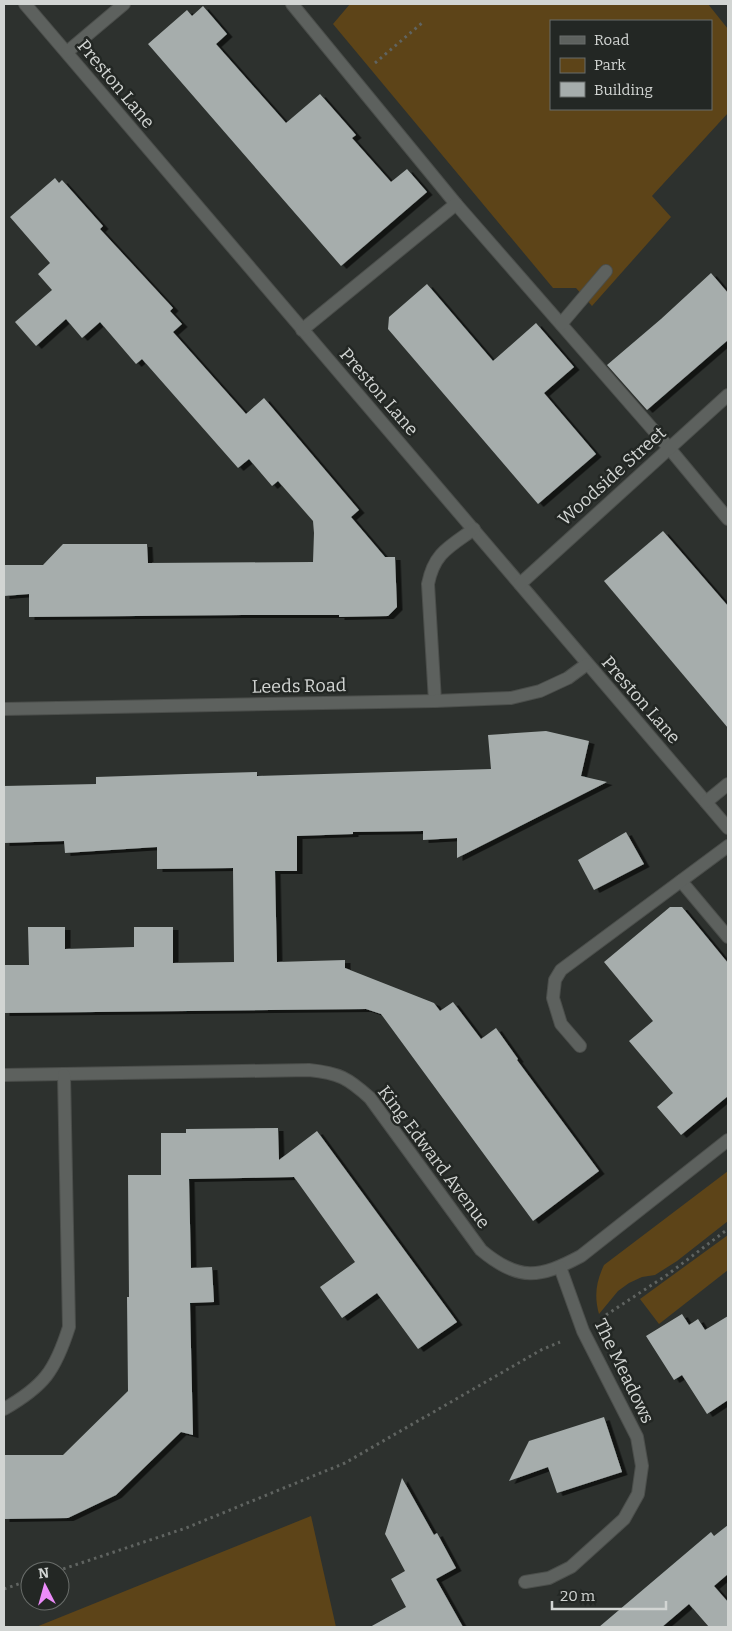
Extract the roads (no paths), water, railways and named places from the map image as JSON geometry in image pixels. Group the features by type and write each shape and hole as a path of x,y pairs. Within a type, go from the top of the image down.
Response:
{"street":[{"name":"Preston Lane","path":"25,4 706,802"},
{"path":"67,52 124,4"},
{"path":"292,4 456,204 669,448 728,520"},
{"path":"302,330 456,204"},
{"path":"561,324 606,270"},
{"name":"Woodside Street","path":"520,584 728,395"},
{"path":"435,702 428,584 431,570 442,552 474,529"},
{"name":"Leeds Road","path":"4,709 435,702 510,698 540,691 568,678 587,664"},
{"path":"728,784 706,802 728,828"},
{"path":"580,1046 561,1024 553,998 554,980 561,970 728,846"},
{"path":"681,880 728,937"},
{"name":"King Edward Avenue","path":"4,1075 309,1070 332,1072 352,1082 370,1098 481,1250 498,1264 518,1272 540,1273 560,1267 581,1256 728,1140"},
{"path":"4,1409 26,1396 46,1377 60,1354 69,1327 64,1075"},
{"name":"The Meadows","path":"525,1582 549,1578 571,1567 624,1519 638,1494 642,1466 637,1437 584,1331 560,1267"}]}
